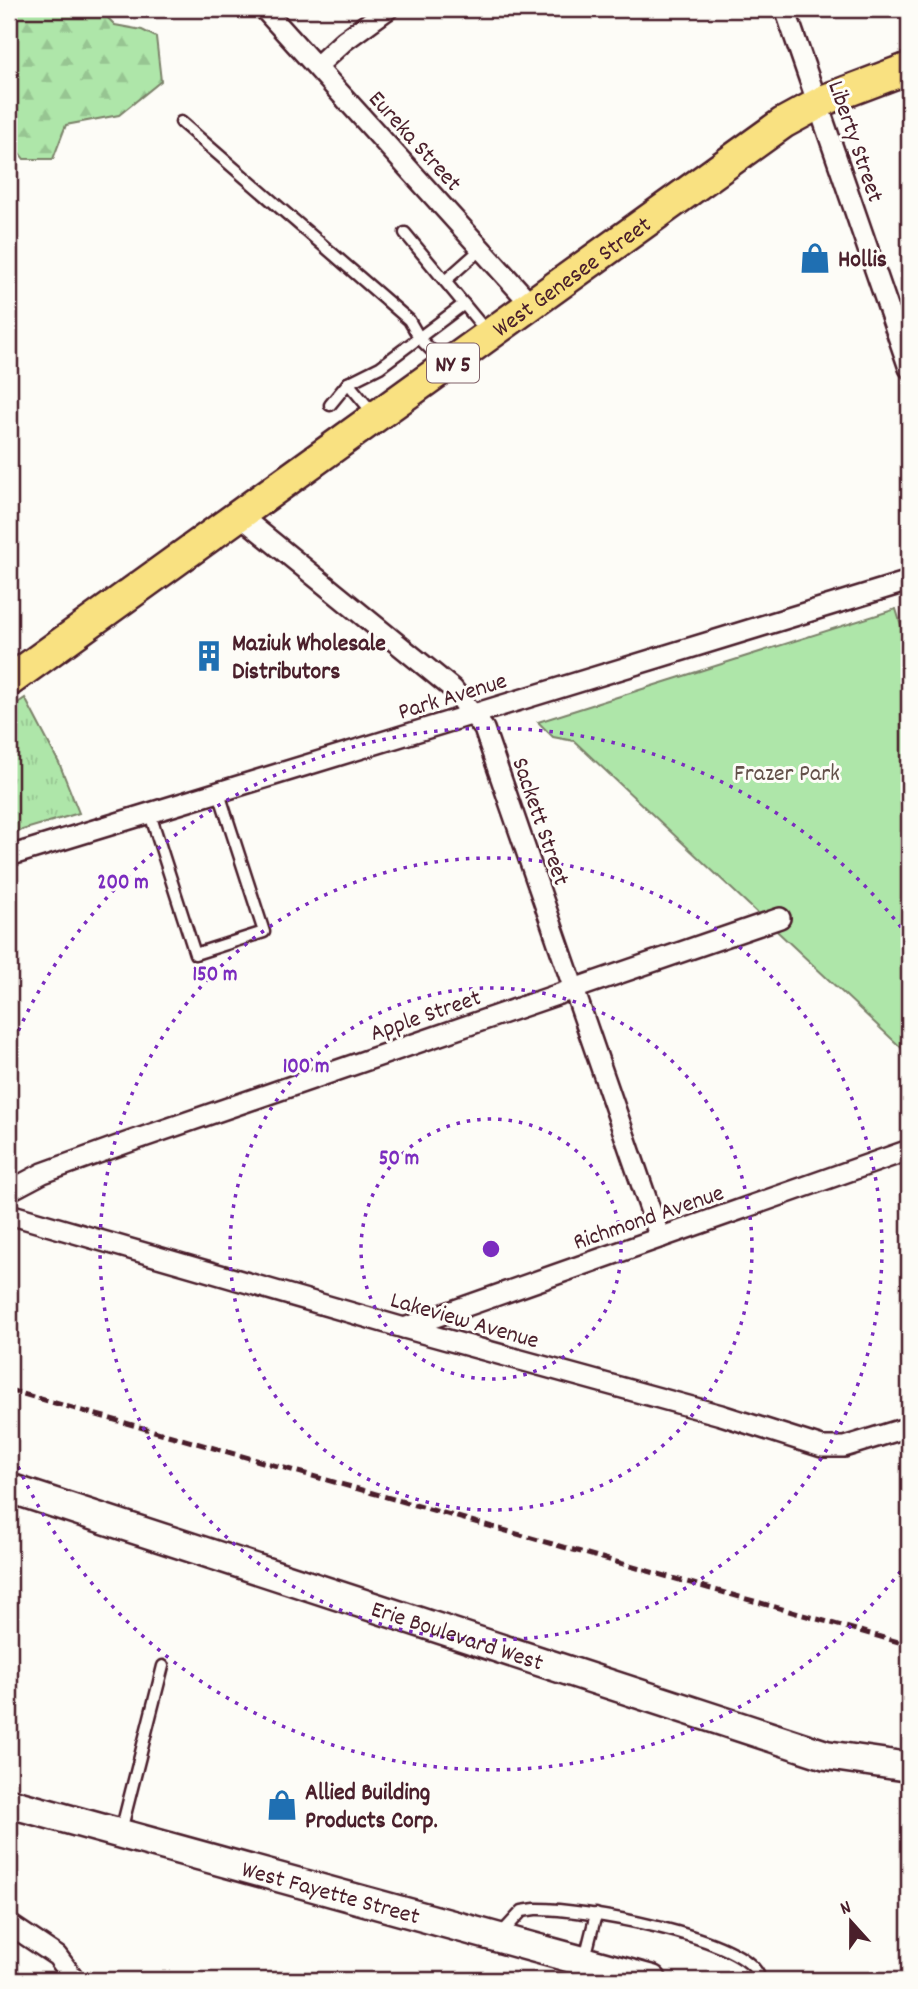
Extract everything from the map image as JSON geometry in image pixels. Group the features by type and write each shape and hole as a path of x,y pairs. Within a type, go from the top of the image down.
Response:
{"main road":[{"name":"West Genesee Street","path":"9,681 783,123 818,103 909,68"},
{"name":"Erie Boulevard West","path":"9,1488 827,1755 909,1767"},
{"name":"West Fayette Street","path":"9,1803 652,1980"}],"street":[{"name":"Eureka Street","path":"264,9 531,304"},
{"path":"317,66 344,41 388,9"},
{"name":"Liberty Street","path":"785,9 909,369"},
{"name":"Sackett Street","path":"238,514 413,654 453,689 484,729 660,1238"},
{"name":"Park Avenue","path":"9,856 909,581"},
{"name":"Apple Street","path":"9,1191 43,1173 126,1143 780,918"},
{"name":"Richmond Avenue","path":"404,1328 909,1150"},
{"name":"Lakeview Avenue","path":"9,1214 404,1328 721,1415 821,1447 844,1447 909,1427"},
{"path":"9,1924 57,1956 75,1980"}],"lane":[{"path":"181,122 409,320 420,339 447,367"},
{"path":"405,233 489,334"},
{"path":"445,281 481,249"},
{"path":"330,405 348,383 380,367 464,304"},
{"path":"348,383 376,416"},
{"path":"150,814 195,954 264,932 219,793"},
{"path":"120,1835 163,1666"},
{"path":"497,1938 507,1924 522,1911 549,1908 596,1914 654,1924 740,1955 752,1963 758,1974 754,1980"},
{"path":"584,1962 596,1914"}],"green space":[{"path":"9,9 99,9 115,25 142,30 156,37 161,81 119,115 66,125 53,159 24,159 9,140"},
{"name":"Frazer Park","path":"896,609 909,651 909,1055 574,741 553,737 538,722"},
{"path":"25,698 59,763 79,813 9,834 9,709"}],"railway":[{"path":"9,1390 909,1645"}],"place":[{"name":"Hollis","path":"815,258"},
{"name":"Maziuk Wholesale Distributors","path":"209,656"},
{"name":"Allied Building Products Corp.","path":"282,1805"}]}
